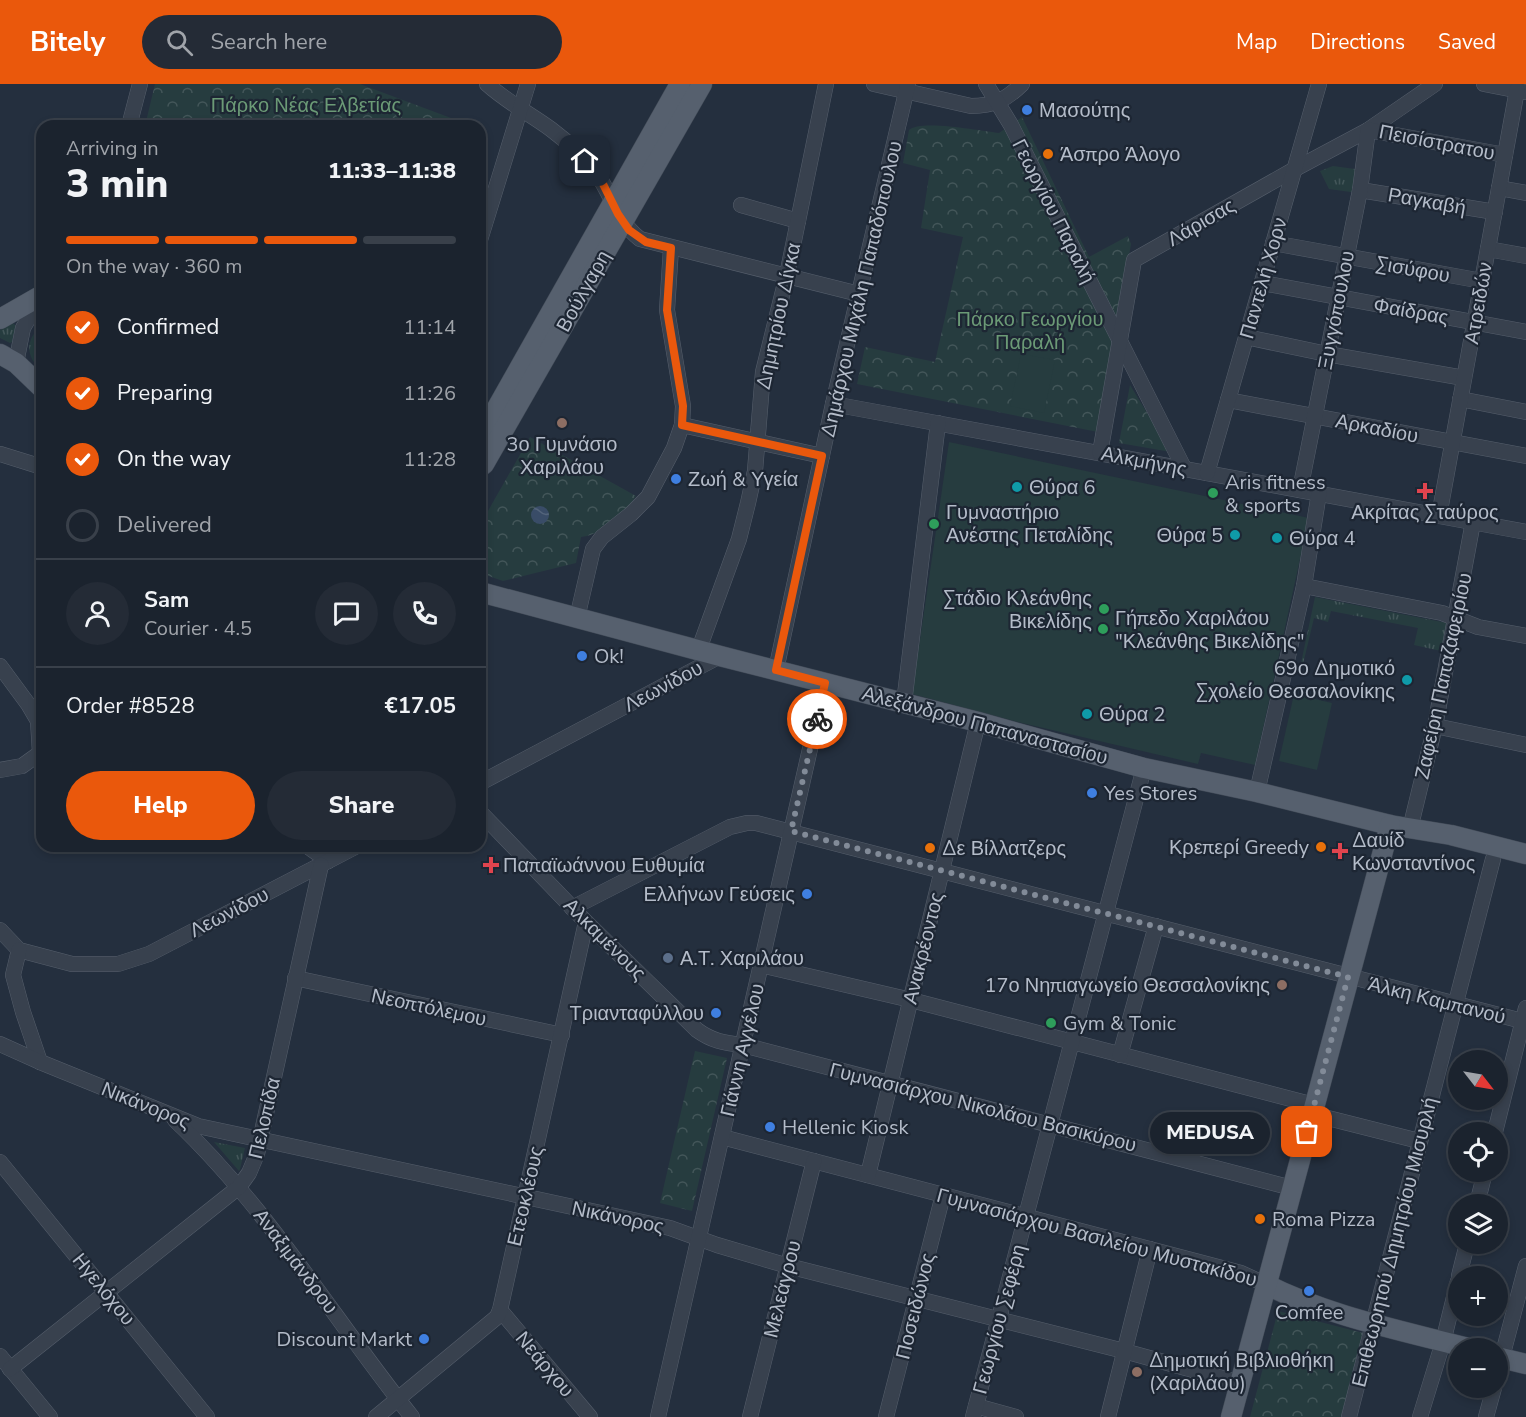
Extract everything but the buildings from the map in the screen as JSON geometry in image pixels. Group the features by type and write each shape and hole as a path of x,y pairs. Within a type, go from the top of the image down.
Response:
{"main road":[{"name":"Βούλγαρη","path":"486,427 680,84"},
{"name":"Βούλγαρη","path":"486,459 702,84"},
{"path":"0,319 36,298"},
{"path":"8,358 36,383"},
{"name":"Αλεξάνδρου Παπαναστασίου","path":"486,594 978,722 1144,768 1257,792 1390,825 1451,835 1526,854"},
{"path":"1231,1417 1390,825"},
{"name":"Αλεξάνδρου Παπαναστασίου","path":"1416,830 1449,846 1526,868"},
{"name":"Γυμνασιάρχου Βασιλείου Μυστακίδου","path":"1265,1284 1287,1295 1372,1324 1448,1343"},
{"path":"1508,1363 1526,1364"}],"street":[{"path":"131,120 140,84"},
{"path":"487,84 502,97 549,126 576,152 602,182 622,221 640,239 859,294"},
{"path":"486,220 528,84"},
{"name":"Δημητρίου Δίγκα","path":"699,650 739,539 755,471 763,372 787,275 826,84"},
{"path":"874,84 908,88 971,106 998,103 1022,84"},
{"name":"Γεωργίου Παραλή","path":"986,84 998,103 1184,468"},
{"name":"Παντελή Χορν","path":"1207,473 1319,84"},
{"name":"Λάρισας","path":"1100,453 1134,260 1368,130 1435,84"},
{"path":"1484,84 1521,91"},
{"name":"Δημάρχου Μιχάλη Παπαδόπουλου","path":"776,670 833,404 908,88"},
{"name":"Ατρειδών","path":"1439,516 1505,155 1521,91"},
{"name":"Πεισίστρατου","path":"1368,130 1505,155"},
{"name":"Ξυγγόπουλου","path":"1300,490 1360,190 1368,130"},
{"path":"1499,188 1526,193"},
{"name":"Ραγκαβή","path":"1360,190 1495,212"},
{"path":"741,206 798,221"},
{"name":"Σισύφου","path":"1273,243 1482,281"},
{"path":"577,618 593,549 602,537 636,510 648,497 674,447 682,425 683,406 667,310 671,248"},
{"path":"1488,249 1526,256"},
{"name":"Φαίδρας","path":"1262,283 1526,332"},
{"path":"8,358 36,305"},
{"path":"1246,337 1464,378"},
{"path":"1460,399 1526,412"},
{"name":"Αρκαδίου","path":"1228,400 1526,456"},
{"name":"Αλκμήνης","path":"833,404 1526,532"},
{"path":"904,703 938,423"},
{"path":"682,425 822,456"},
{"path":"0,454 36,465"},
{"path":"1257,792 1304,586 1319,493"},
{"name":"Ζαφείρη Παπαζαφειρίου","path":"1416,830 1473,522"},
{"path":"1304,586 1456,617 1478,627 1526,636"},
{"name":"Λεωνίδου","path":"486,780 720,656"},
{"path":"0,666 36,718"},
{"name":"Γιάννη Αγγέλου","path":"658,1417 825,683"},
{"name":"Ανακρέοντος","path":"868,1175 978,722"},
{"path":"1435,726 1526,745"},
{"path":"0,770 22,766 36,756"},
{"name":"Γεωργίου Σεφέρη","path":"974,1412 1144,768"},
{"name":"Αλκαμένους","path":"486,818 572,908 697,1030 710,1039 722,1043 743,1045"},
{"path":"572,908 739,824 756,823 791,831"},
{"name":"Άλκη Καμπανού","path":"791,831 1348,977 1455,1004 1525,1017"},
{"path":"313,852 324,863"},
{"name":"Λεωνίδου","path":"19,950 63,962 125,963 149,954 345,852"},
{"name":"Επιθεωρητού Δημητρίου Μισυρλή","path":"1349,1417 1493,859"},
{"name":"Πελοπίδα","path":"10,1369 239,1187 251,1170 261,1139 295,978 324,863"},
{"name":"Ετεοκλέους","path":"500,1310 586,922"},
{"path":"1120,1055 1156,926"},
{"path":"0,930 19,950 13,975 40,1062"},
{"path":"761,965 911,1000 1120,1055 1419,1141"},
{"name":"Νεοπτόλεμου","path":"295,978 562,1035"},
{"path":"1498,1122 1525,1017"},
{"name":"Νικάνορος","path":"0,1044 198,1126 669,1228 788,1266 1124,1351 1240,1383"},
{"name":"Γυμνασιάρχου Νικολάου Βασικύρου","path":"743,1045 1292,1188"},
{"name":"Αναξιμάνδρου","path":"168,1114 211,1155 239,1187 294,1256 412,1417"},
{"name":"Γυμνασιάρχου Βασιλείου Μυστακίδου","path":"722,1137 1241,1273 1265,1284"},
{"name":"Μελεάγρου","path":"750,1417 814,1161"},
{"name":"Ηγελόχου","path":"0,1162 207,1417"},
{"name":"Ποσειδώνος","path":"886,1417 943,1195"},
{"path":"1108,1417 1150,1249"},
{"path":"1506,1338 1526,1266"},
{"path":"376,1417 497,1317 500,1310"},
{"name":"Νεάρχου","path":"500,1310 590,1417"},
{"path":"1420,1417 1448,1322"},
{"path":"0,1356 50,1417"},
{"path":"1486,1417 1491,1398"},
{"path":"974,1412 1016,1417"}],"green space":[{"name":"Πάρκο Νέας Ελβετίας","path":"155,84 360,84 456,120 146,120"},
{"name":"Πάρκο Γεωργίου Παραλή","path":"1022,117 1089,257 1128,236 1131,244 1098,432 857,384 865,347 935,362 963,237 921,228 930,170 903,163 909,130 915,127 938,126 999,133"},
{"path":"1333,166 1362,170 1358,193 1329,189 1320,171"},
{"path":"13,323 16,326 10,343 0,338 0,330"},
{"path":"36,331 36,364 29,348"},
{"path":"1021,354 1055,360 1044,413 1010,406"},
{"path":"1130,385 1171,452 1119,443"},
{"path":"530,437 636,496 626,509 605,528 581,537 576,563 503,581 486,575 486,514"},
{"name":"Γήπεδο Χαριλάου \"Κλεάνθης Βικελίδης\"","path":"949,442 1309,518 1255,765 1201,753 1198,764 1022,723 912,694"},
{"path":"1315,597 1447,623 1441,651 1414,645 1418,628 1331,611 1328,622 1314,618 1303,664 1301,663"},
{"path":"1294,694 1332,703 1317,770 1279,761"},
{"path":"695,1051 727,1058 692,1211 660,1203"},
{"path":"214,1142 245,1148 239,1171"},
{"path":"1278,1311 1363,1333 1341,1417 1250,1417"}],"water":[{"path":"536,506 544,506 549,511 547,522 536,524 531,519 531,511"}],"way so far":[{"path":"817,719 791,831 1348,977 1307,1132"}],"place":[{"name":"Μασούτης","path":"1027,110"},
{"name":"Άσπρο Άλογο","path":"1048,154"},
{"name":"3ο Γυμνάσιο Χαριλάου","path":"562,423"},
{"name":"Ζωή & Υγεία","path":"676,479"},
{"name":"Θύρα 6","path":"1017,487"},
{"name":"Ακρίτας Σταύρος","path":"1425,491"},
{"name":"Aris fitness & sports","path":"1213,493"},
{"name":"Γυμναστήριο Ανέστης Πεταλίδης","path":"934,524"},
{"name":"Θύρα 5","path":"1235,535"},
{"name":"Θύρα 4","path":"1277,538"},
{"name":"Στάδιο Κλεάνθης Βικελίδης","path":"1104,609"},
{"name":"Γήπεδο Χαριλάου \"Κλεάνθης Βικελίδης\"","path":"1103,629"},
{"name":"Ok!","path":"582,656"},
{"name":"69ο Δημοτικό Σχολείο Θεσσαλονίκης","path":"1407,680"},
{"name":"Θύρα 2","path":"1087,714"},
{"name":"Yes Stores","path":"1092,793"},
{"name":"Κρεπερί Greedy","path":"1321,847"},
{"name":"Δε Βίλλατζερς","path":"930,848"},
{"name":"Δαυίδ Κωνσταντίνος","path":"1340,851"},
{"name":"Παπαϊωάννου Ευθυμία","path":"491,865"},
{"name":"Ελλήνων Γεύσεις","path":"807,894"},
{"name":"Α.Τ. Χαριλάου","path":"668,958"},
{"name":"17ο Νηπιαγωγείο Θεσσαλονίκης","path":"1282,985"},
{"name":"Τριανταφύλλου","path":"716,1013"},
{"name":"Gym & Tonic","path":"1051,1023"},
{"name":"Hellenic Kiosk","path":"770,1127"},
{"name":"MEDUSA","path":"1307,1132"},
{"name":"Roma Pizza","path":"1260,1219"},
{"name":"Comfee","path":"1309,1291"},
{"name":"Discount Markt","path":"424,1339"},
{"name":"Δημοτική Βιβλιοθήκη (Χαριλάου)","path":"1137,1372"}],"route":[{"path":"585,161 602,182 629,230 646,242 671,248 667,310 684,411 682,425 822,456 776,670 825,683 817,719"}]}
